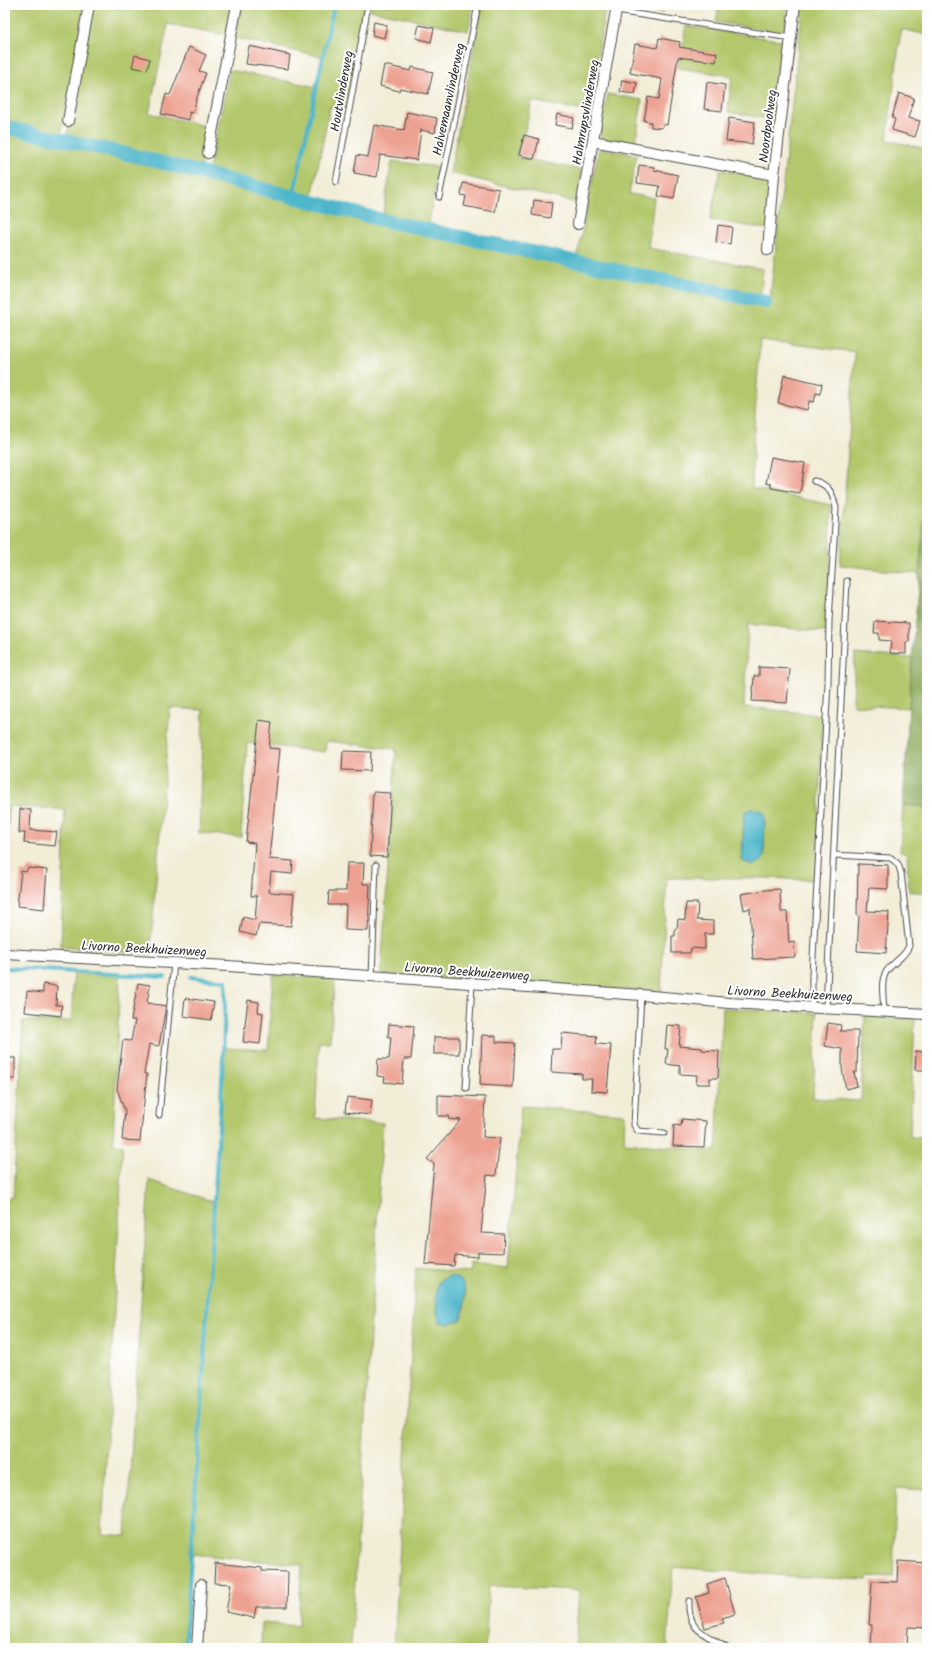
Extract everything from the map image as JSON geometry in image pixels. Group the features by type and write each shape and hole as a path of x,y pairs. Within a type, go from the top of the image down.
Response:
{"street":[{"path":"68,121 89,5"},
{"path":"208,153 237,5"},
{"name":"Noordpoolweg","path":"768,250 774,175 795,5"},
{"name":"Halmrupsvlinderweg","path":"578,224 617,8"},
{"path":"593,141 774,175"},
{"name":"Livorno Beekhuizenweg","path":"5,954 174,963 641,995 728,1003 927,1014"},
{"path":"197,1648 201,1585"}],"lane":[{"name":"Houtvlinderweg","path":"336,182 368,5"},
{"name":"Halvemaanvlinderweg","path":"439,197 478,5"},
{"path":"617,8 791,38"},
{"path":"812,1007 812,976 828,683 829,621 836,508 834,497 828,488 822,483 814,481"},
{"path":"826,1008 847,582"},
{"path":"834,855 891,858 898,864 901,873 909,946 906,953 884,975 884,1012"},
{"path":"372,977 376,865"},
{"path":"159,1115 174,963"},
{"path":"466,1088 472,984"},
{"path":"641,995 634,1125 638,1131 664,1133"},
{"path":"690,1601 689,1608 691,1620 697,1629 727,1648"}],"green space":[{"path":"5,5 84,5 60,140 5,127"},
{"path":"93,5 233,5 226,35 168,24 149,113 209,127 200,173 140,157 66,141"},
{"path":"241,5 364,5 345,109 330,107 311,202 208,175 230,70 317,87 323,57 235,38"},
{"path":"371,5 473,5 468,31 370,10"},
{"path":"482,5 606,5 588,112 532,101 525,130 516,157 582,170 577,203 450,173"},
{"path":"623,5 664,5 663,13 622,7"},
{"path":"719,5 788,5 784,33 716,22"},
{"path":"803,5 927,5 927,35 901,29 887,140 927,149 927,485 919,574 840,565 855,352 760,340 753,446 752,488 831,505 830,563 826,632 748,624 744,707 823,715 816,880 763,878 667,878 661,992 381,974 396,749 326,741 325,752 247,743 241,837 199,833 203,710 170,708 150,954 61,947 65,810 9,806 5,887 5,132 211,180 380,224 431,233 769,308","holes":["751,809 752,865 742,861 745,812"]},
{"path":"686,26 786,41 776,120 728,112 732,76 678,68"},
{"path":"608,94 642,100 635,145 602,139 600,134"},
{"path":"599,148 637,155 629,194 654,198 648,248 763,269 760,301 576,262"},
{"path":"392,161 438,167 428,229 382,220"},
{"path":"720,170 773,180 767,229 710,220"},
{"path":"927,485 927,807 903,805 912,658"},
{"path":"855,654 912,658 910,708 853,705"},
{"path":"903,805 927,807 927,893 909,891 907,854 900,852"},
{"path":"74,972 120,974 113,1144 123,1145 102,1534 126,1536 149,1180 214,1202 223,1048 268,1050 273,975 335,979 330,1042 319,1042 315,1118 383,1123 351,1648 261,1648 262,1623 298,1626 302,1565 192,1554 185,1648 5,1648 5,1198 13,1198 23,1021 71,1021"},
{"path":"723,1008 817,1013 813,1098 861,1101 865,1015 915,1019 910,1137 927,1138 927,1490 896,1488 893,1577 868,1576 868,1580 788,1576 673,1567 667,1648 575,1648 579,1590 489,1586 485,1648 394,1648 416,1268 471,1273 471,1264 508,1268 521,1106 625,1114 624,1143 716,1151"}],"water":[{"path":"751,809 763,811 765,815 764,857 761,862 752,865 742,861 745,812"},
{"path":"448,1276 461,1281 464,1286 465,1300 460,1321 447,1324 440,1322 438,1318 436,1296 438,1282"}],"building":[{"path":"374,22 387,25 384,38 372,35"},
{"path":"419,25 434,28 431,42 416,38"},
{"path":"659,38 680,42 679,47 717,53 716,62 678,57 667,125 663,124 662,128 651,127 651,122 644,121 648,97 659,99 662,79 630,73 635,44 657,48"},
{"path":"249,46 290,55 288,69 246,64"},
{"path":"189,47 206,55 199,71 206,73 193,113 189,112 189,120 161,114 166,94 170,95"},
{"path":"135,55 150,59 147,70 132,67"},
{"path":"384,65 411,71 412,67 433,72 428,94 400,88 399,91 380,86"},
{"path":"622,80 637,83 635,94 620,92"},
{"path":"707,82 725,85 722,111 704,109"},
{"path":"899,93 914,98 908,118 920,121 915,137 892,130 895,119 892,118"},
{"path":"407,112 437,118 435,133 421,130 417,160 380,155 377,177 354,173 357,155 368,157 374,125 404,130"},
{"path":"557,114 574,118 572,128 555,125"},
{"path":"729,118 755,122 752,144 726,141"},
{"path":"524,135 539,139 534,159 519,155"},
{"path":"639,165 654,167 654,170 678,175 674,199 658,196 660,186 637,183"},
{"path":"463,183 499,189 495,212 464,206 466,196 461,195"},
{"path":"534,200 552,203 550,218 532,215"},
{"path":"718,225 732,227 730,244 716,242"},
{"path":"784,375 822,384 820,394 816,393 814,402 809,401 807,410 778,403"},
{"path":"771,457 805,463 800,493 771,488 771,484 766,483"},
{"path":"875,621 909,623 909,642 906,642 906,654 890,653 891,641 879,640 879,633 874,633"},
{"path":"759,667 790,669 787,703 752,701 754,676 759,676"},
{"path":"259,720 272,722 269,748 280,749 269,859 293,861 292,874 271,872 269,892 294,894 291,926 259,924 256,936 240,932 243,917 255,920 257,896 251,896 255,843 246,842"},
{"path":"343,751 371,752 370,771 342,770"},
{"path":"373,792 391,793 387,857 370,856"},
{"path":"20,809 31,810 30,830 57,832 55,846 24,843 25,833 19,833"},
{"path":"347,863 364,863 363,884 370,884 368,931 345,930 346,905 328,905 329,891 346,891"},
{"path":"858,864 888,865 888,889 869,888 867,911 889,912 886,953 857,951 859,916 857,915"},
{"path":"28,868 47,870 44,909 17,906 21,871 26,872"},
{"path":"780,889 781,912 787,912 789,943 794,942 795,957 753,959 750,908 744,910 741,894"},
{"path":"686,903 698,903 697,920 713,921 713,934 705,934 705,949 691,948 690,953 672,953 672,936 675,936 675,928 677,929 678,919 685,920"},
{"path":"138,983 150,985 147,1003 166,1006 159,1046 149,1044 144,1074 147,1074 140,1141 122,1140 125,1111 117,1089 123,1040 131,1041 135,1020 131,1020"},
{"path":"43,984 57,986 56,1005 62,1005 61,1016 25,1012 27,991 43,993"},
{"path":"185,998 214,1002 211,1020 183,1016"},
{"path":"248,1000 259,1002 258,1012 263,1013 260,1044 243,1042"},
{"path":"828,1023 841,1025 840,1031 858,1031 857,1072 854,1072 857,1086 846,1089 842,1069 842,1049 825,1046"},
{"path":"389,1024 414,1026 411,1059 404,1059 402,1084 384,1082 385,1077 377,1076 378,1059 389,1059 391,1037 388,1037"},
{"path":"667,1025 681,1026 679,1046 719,1051 718,1078 710,1078 710,1084 696,1084 697,1075 680,1074 680,1066 666,1064 668,1049 665,1049"},
{"path":"562,1033 597,1036 596,1044 611,1045 607,1092 591,1091 592,1079 582,1079 582,1074 551,1072 552,1049 561,1049"},
{"path":"482,1035 496,1036 496,1042 515,1043 513,1087 480,1085"},
{"path":"434,1037 459,1037 459,1054 434,1054"},
{"path":"916,1051 927,1052 927,1070 915,1070"},
{"path":"5,1058 15,1058 15,1079 5,1079"},
{"path":"438,1095 485,1097 483,1137 500,1138 496,1176 487,1175 481,1233 504,1234 503,1253 478,1252 478,1257 455,1255 454,1266 425,1264 434,1164 427,1159 461,1120 448,1119 449,1116 438,1116"},
{"path":"347,1097 372,1100 370,1115 345,1112"},
{"path":"682,1119 706,1121 704,1147 673,1146 674,1125 681,1126"},
{"path":"898,1561 927,1563 927,1628 908,1627 907,1648 871,1648 872,1625 869,1625 872,1581 897,1582"},
{"path":"215,1563 262,1568 262,1571 288,1572 287,1607 256,1607 254,1618 226,1612 231,1584 214,1583"},
{"path":"725,1578 735,1614 722,1618 724,1623 705,1628 696,1597 709,1593 707,1584"}],"waterway":[{"path":"293,197 334,5"},
{"path":"5,127 140,157 382,220 765,302"},
{"path":"5,968 165,977"},
{"path":"185,1648 222,1081 226,981 191,977"}]}
